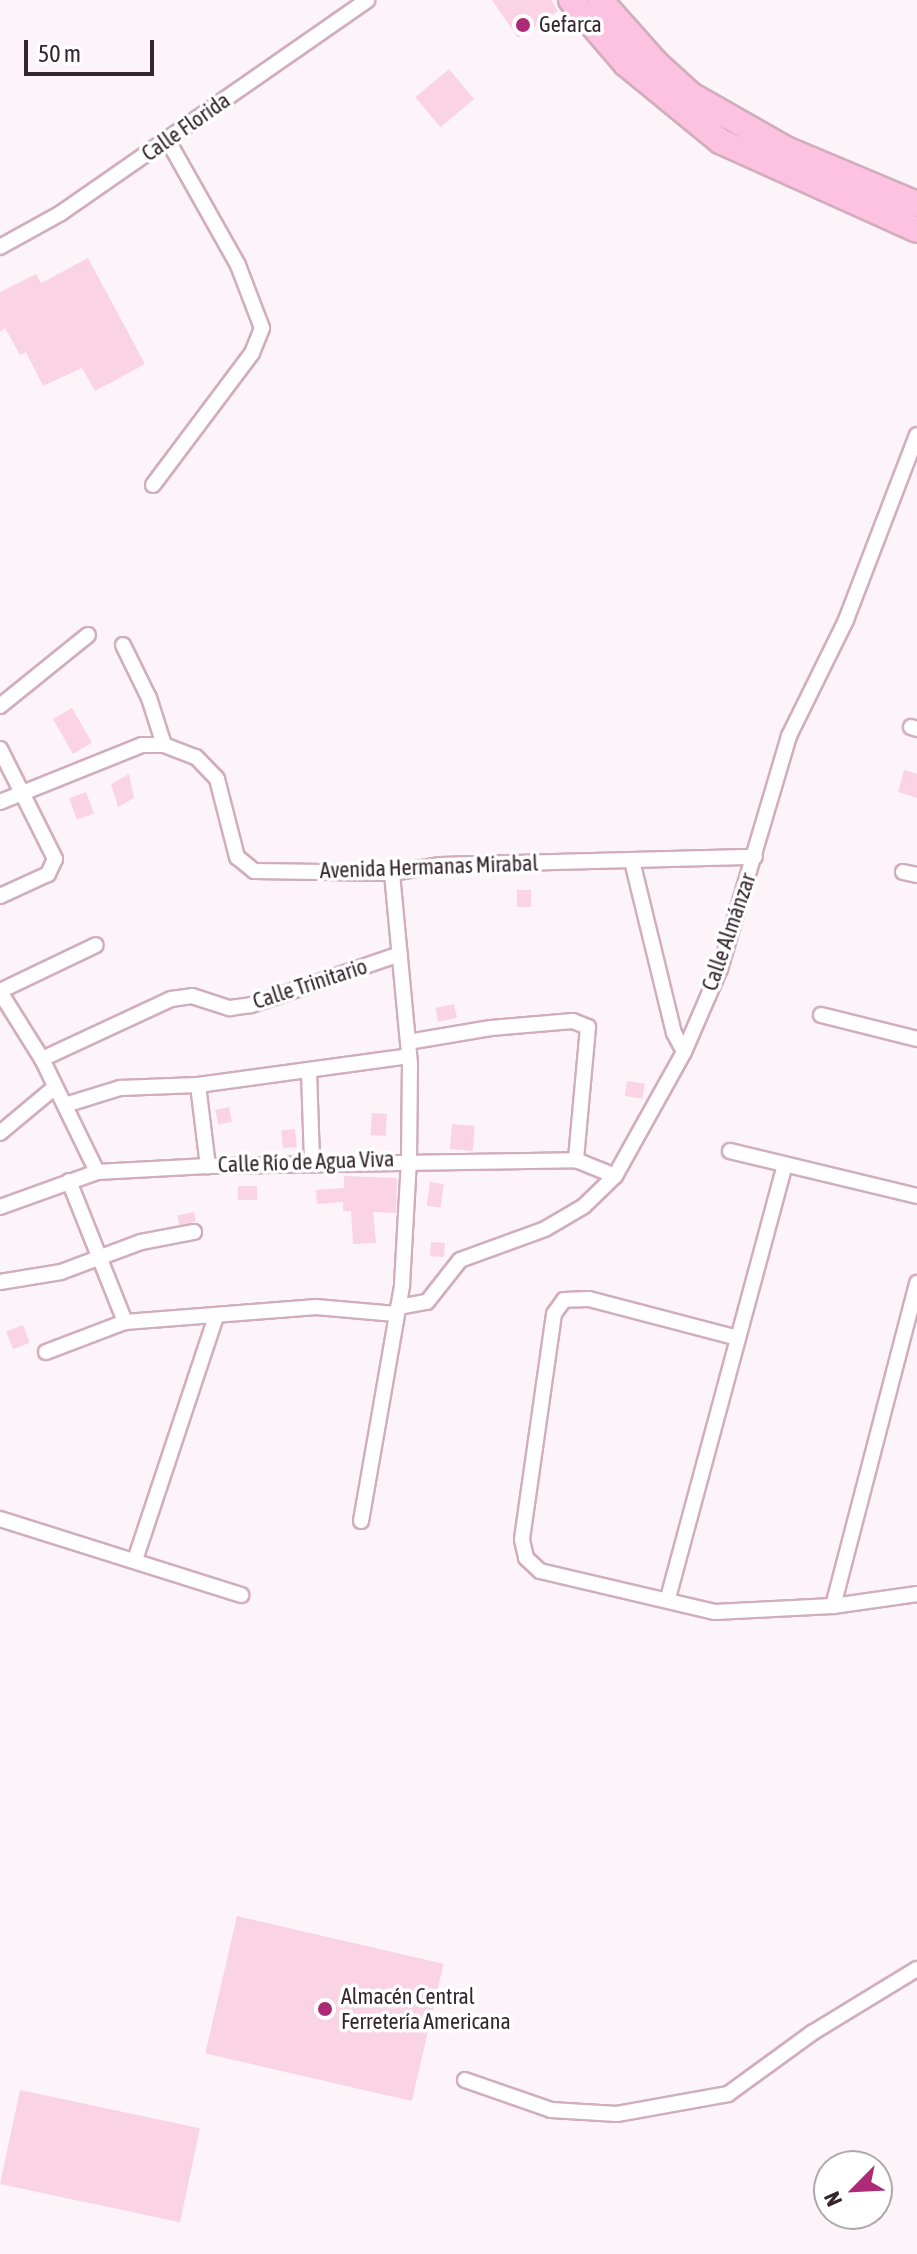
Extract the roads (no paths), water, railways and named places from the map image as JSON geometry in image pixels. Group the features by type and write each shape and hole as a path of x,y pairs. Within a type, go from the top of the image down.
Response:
{"main road":[{"path":"571,0 626,64 720,141 917,230"},
{"path":"600,0 691,95 786,149 917,204"}],"street":[{"name":"Calle Florida","path":"0,247 61,213 367,0"},
{"path":"153,485 252,353 262,328 238,265 167,139"},
{"name":"Calle Almánzar","path":"397,1310 427,1302 460,1260 545,1229 584,1206 615,1176 684,1052 720,969 789,736 846,620 917,435"},
{"path":"0,706 88,635"},
{"path":"0,802 142,745 164,745 149,698 123,645"},
{"name":"Avenida Hermanas Mirabal","path":"164,745 196,757 217,779 237,857 254,871 392,873 440,865 755,857"},
{"path":"0,749 55,859 48,874 0,896"},
{"path":"632,861 674,1033 684,1052"},
{"path":"361,1521 397,1310 409,1159 409,1049 392,873"},
{"path":"96,945 0,991 42,1059 97,1172"},
{"name":"Calle Trinitario","path":"42,1059 171,999 192,996 230,1008 251,1005 400,954"},
{"path":"821,1015 917,1039"},
{"path":"65,1105 120,1088 198,1085 309,1071 532,1024 573,1021 588,1027 576,1160"},
{"path":"309,1071 312,1162"},
{"path":"198,1085 208,1166"},
{"path":"0,1133 55,1087"},
{"path":"730,1151 917,1196"},
{"name":"Calle Río de Agua Viva","path":"0,1207 97,1172 208,1166 409,1159 576,1160 615,1176"},
{"path":"668,1598 785,1164"},
{"path":"69,1181 125,1322"},
{"path":"0,1282 61,1272 98,1255 194,1232"},
{"path":"833,1606 914,1312 917,1283"},
{"path":"738,1338 589,1299 564,1300 554,1314 522,1540 526,1558 540,1571 668,1598 715,1612 833,1606 917,1594"},
{"path":"46,1352 125,1322 215,1319 316,1307 397,1310"},
{"path":"135,1560 215,1319"},
{"path":"0,1519 241,1595"},
{"path":"465,2080 551,2110 617,2114 728,2094 812,2033 917,1969"}],"place":[{"name":"Gefarca","path":"523,25"},
{"name":"Almacén Central Ferretería Americana","path":"325,2009"}]}
